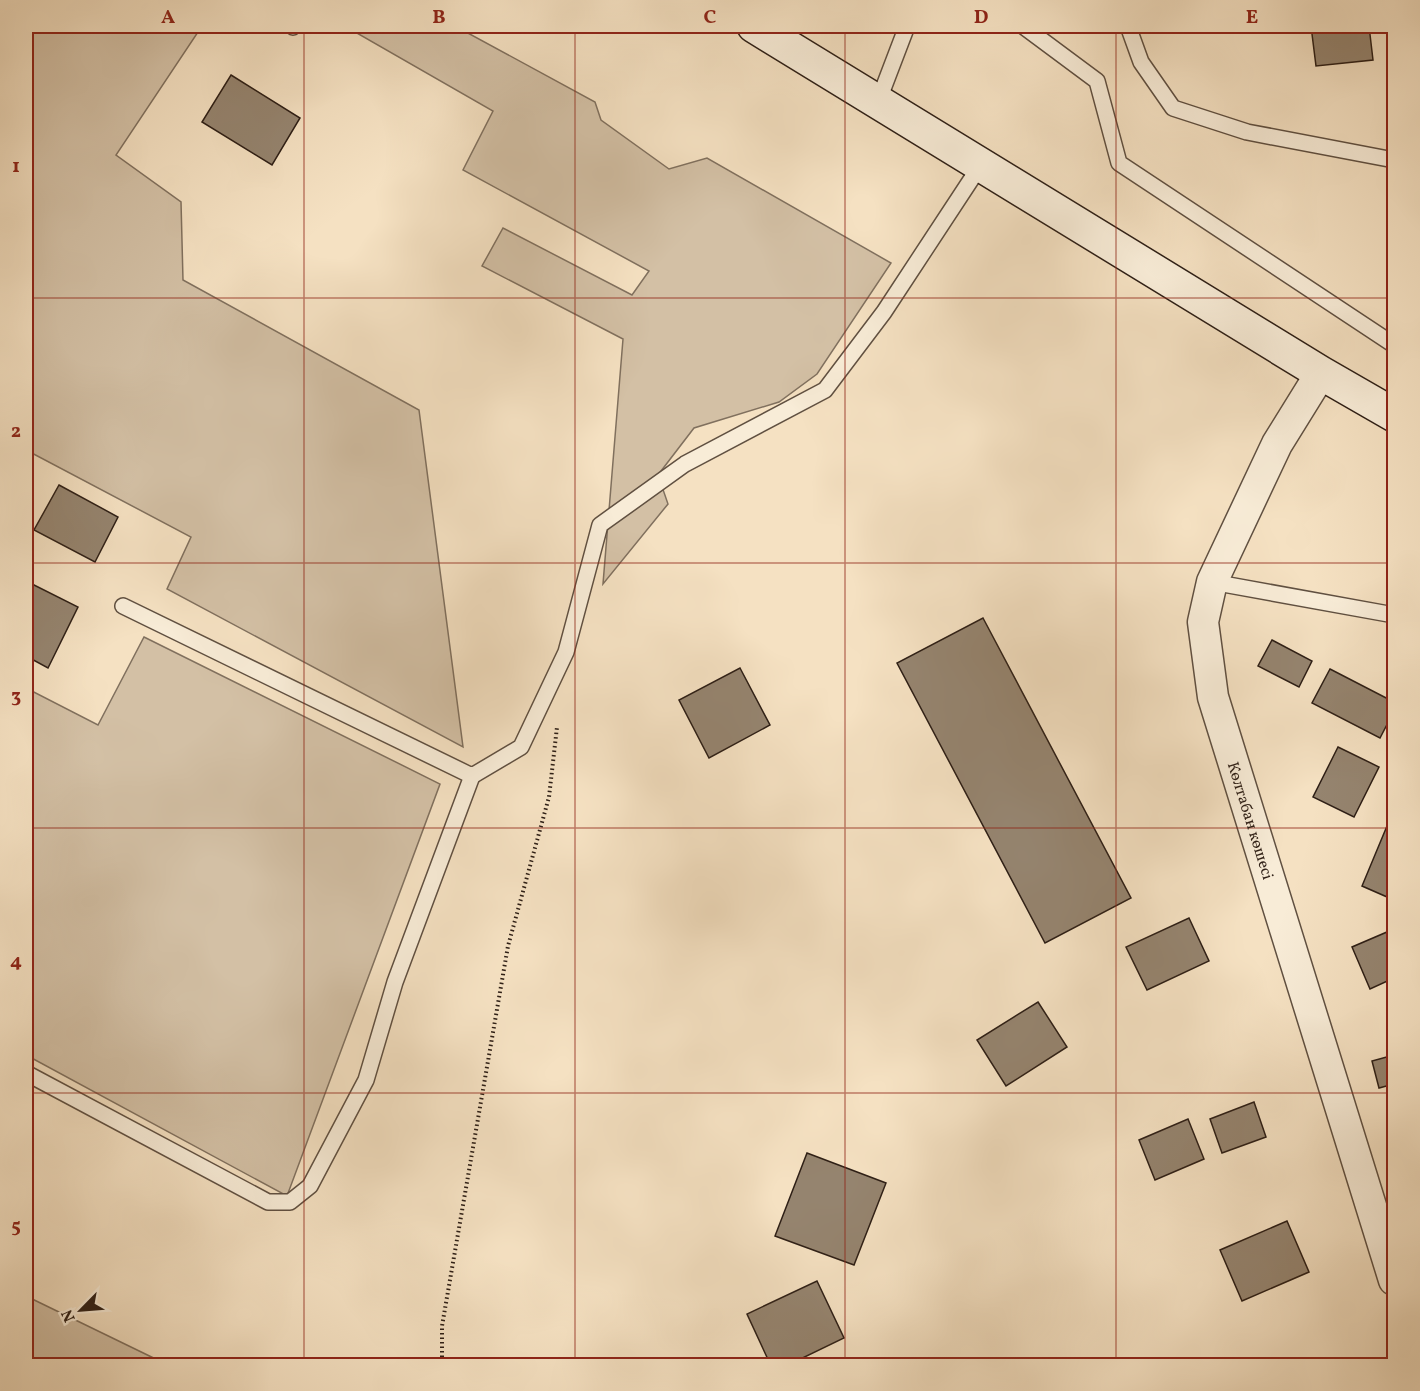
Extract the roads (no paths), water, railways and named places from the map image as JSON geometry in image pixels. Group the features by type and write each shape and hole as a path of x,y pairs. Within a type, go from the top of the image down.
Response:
{"main road":[{"path":"753,26 1321,373 1395,415"}],"street":[{"name":"Көлтабан көшесі","path":"1321,373 1277,444 1212,582 1203,622 1213,697 1395,1280"}],"lane":[{"path":"878,102 907,26"},
{"path":"1023,26 1097,81 1119,163 1395,345"},
{"path":"1128,26 1141,62 1173,108 1247,132 1395,160"},
{"path":"26,1073 268,1202 290,1202 310,1186 366,1080 395,982 472,776 521,747 566,652 600,525 685,464 825,390 884,312 980,166"},
{"path":"1212,582 1395,615"},
{"path":"123,606 472,776"}]}
